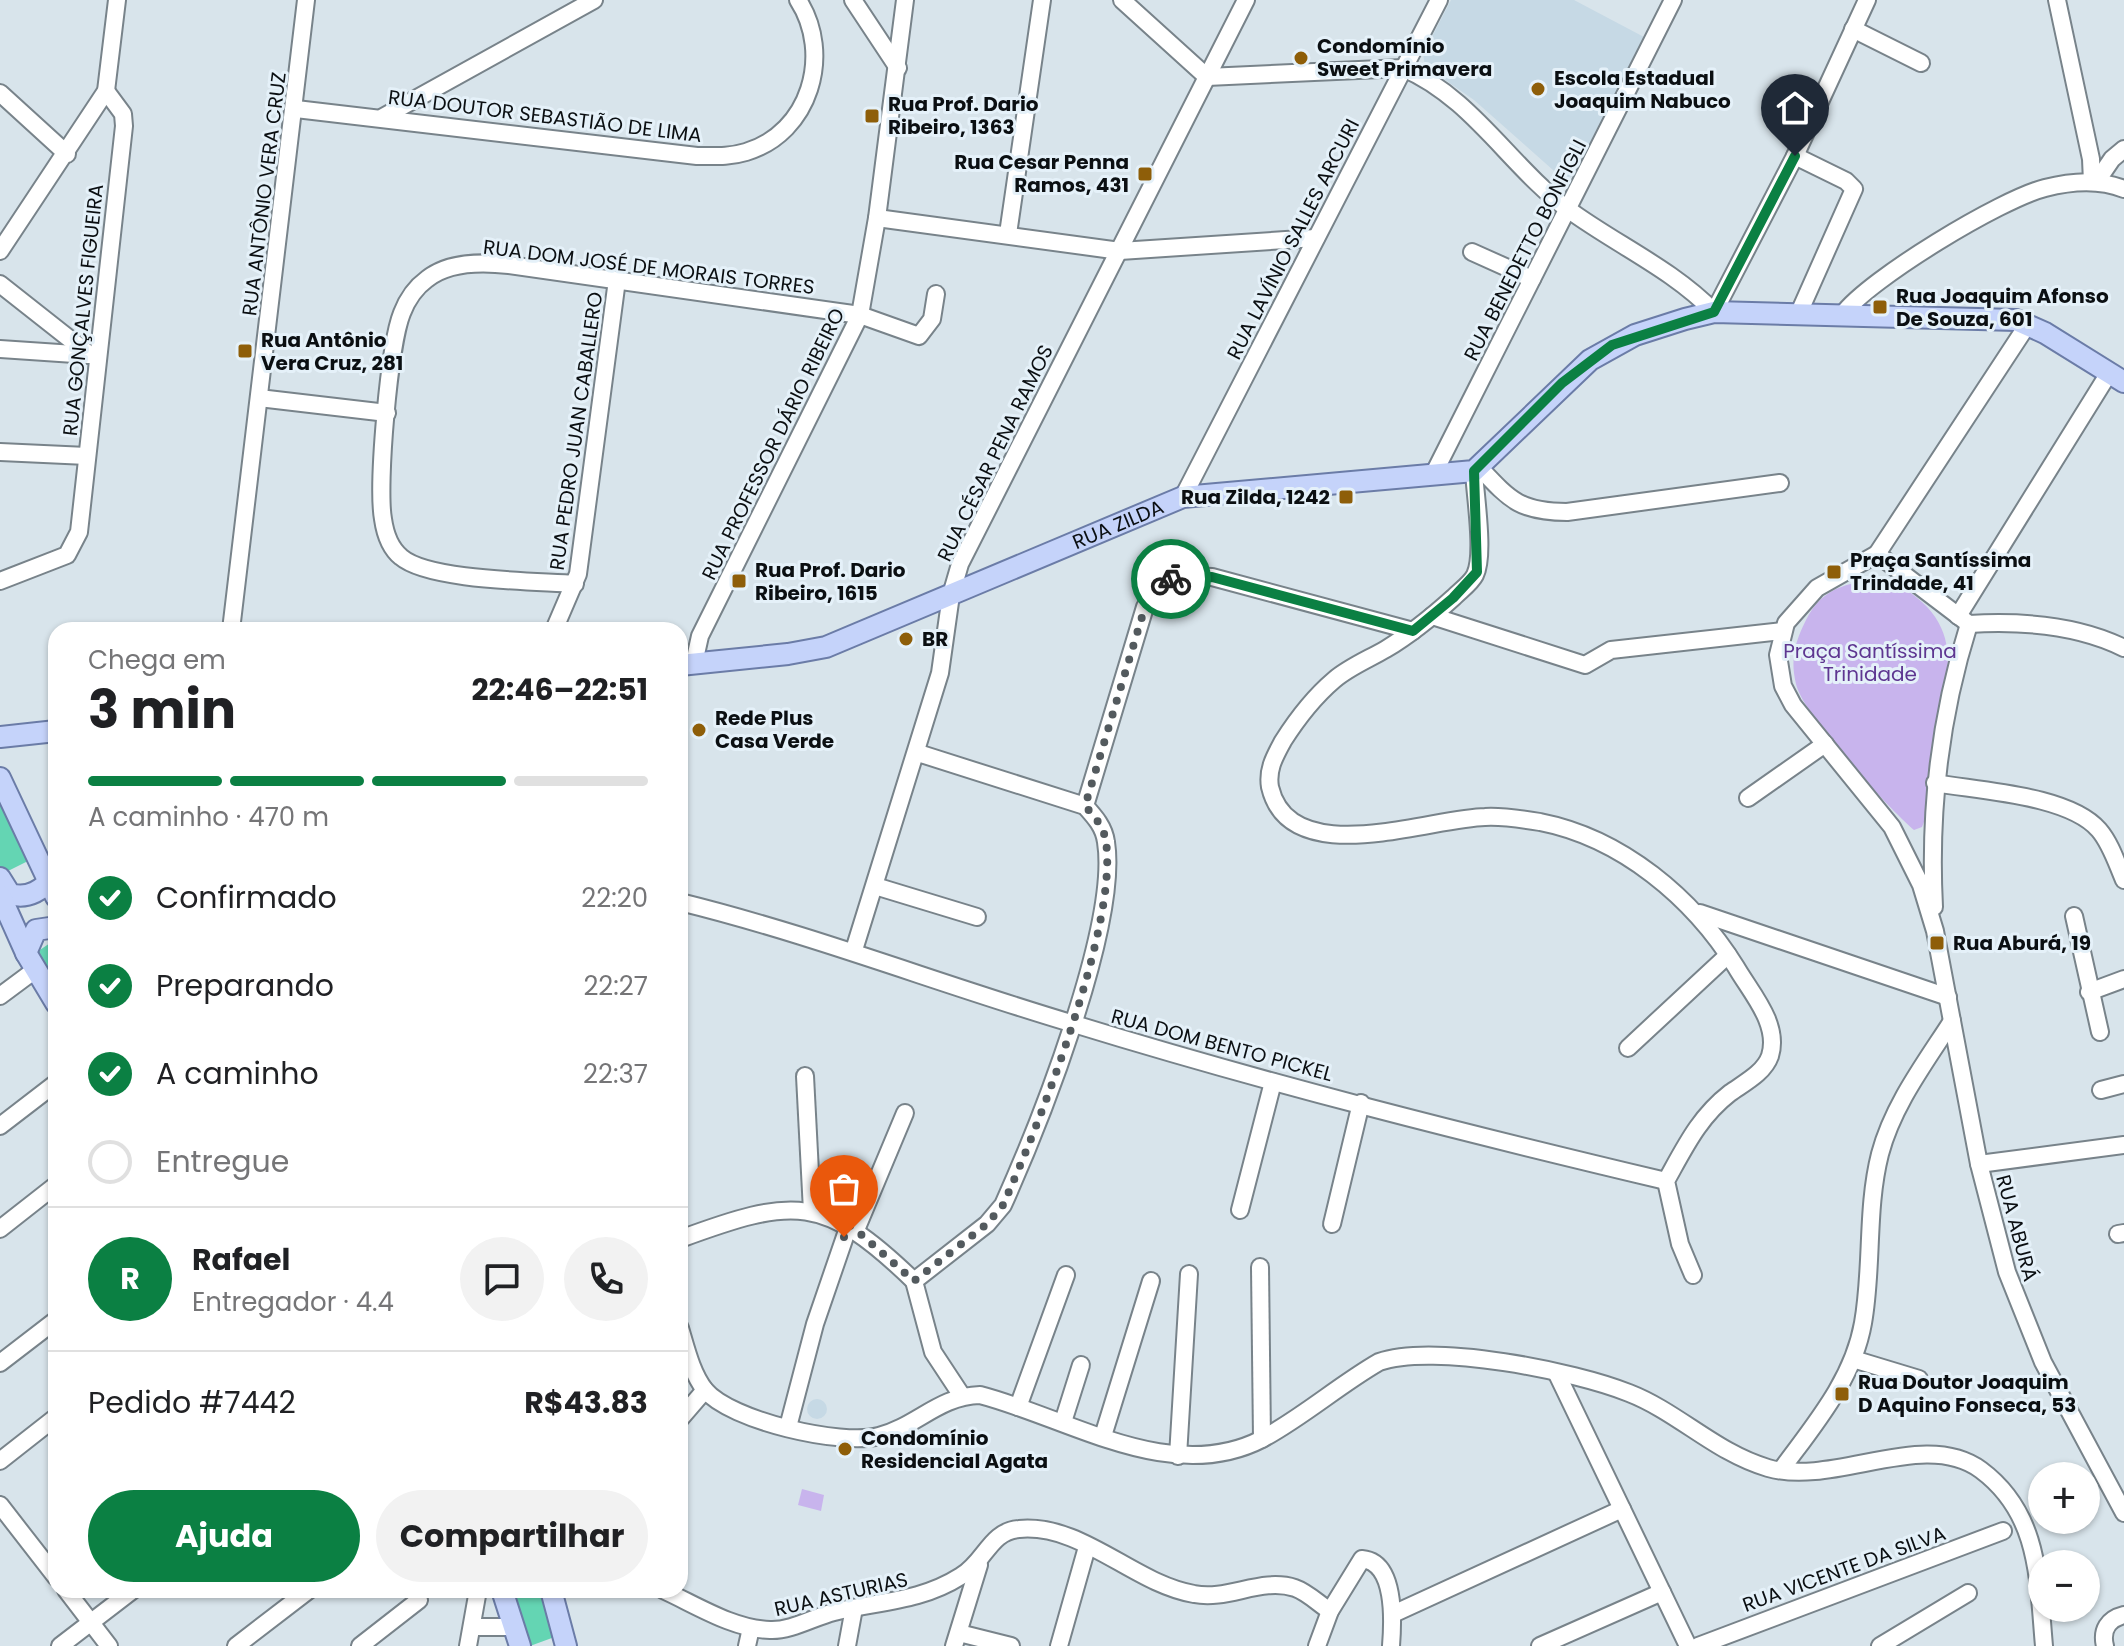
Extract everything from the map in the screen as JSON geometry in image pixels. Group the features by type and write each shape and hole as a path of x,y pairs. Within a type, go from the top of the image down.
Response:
{"main road":[{"path":"1476,469 1562,383 1612,345 1714,312 2001,318 2028,324 2117,378"},
{"name":"RUA ZILDA","path":"688,664 826,647 1183,497 1476,469"},
{"path":"0,737 48,732"},
{"path":"0,778 48,873"},
{"path":"0,878 8,891 17,896 48,888"},
{"path":"1,898 30,962 48,990"},
{"path":"30,962 36,930 48,928"},
{"path":"505,1598 517,1636"},
{"path":"553,1598 566,1646"}],"street":[{"path":"0,251 106,91 117,0"},
{"name":"RUA ANTÔNIO VERA CRUZ","path":"232,622 296,109 306,0"},
{"path":"383,117 594,0"},
{"name":"RUA DOUTOR SEBASTIÃO DE LIMA","path":"296,109 697,156 748,152 773,140 791,123 806,100 814,70 816,45 798,0"},
{"path":"853,0 898,68"},
{"name":"RUA PROFESSOR DÁRIO RIBEIRO","path":"688,662 860,315 877,218 905,0"},
{"path":"1008,234 1042,0"},
{"path":"1122,0 1207,77 1403,68 1459,105 1567,209 1690,287 1714,312 1795,156 1853,29 1861,2"},
{"name":"RUA CÉSAR PENA RAMOS","path":"854,950 918,753 940,673 951,595 967,548 1246,0"},
{"name":"RUA LAVÍNIO SALLES ARCURI","path":"1183,497 1439,0"},
{"name":"RUA BENEDETTO BONFIGLI","path":"1433,475 1673,0"},
{"path":"2057,0 2095,182"},
{"path":"1853,29 1921,63"},
{"name":"RUA GONÇALVES FIGUEIRA","path":"0,581 55,561 73,547 79,532 95,355 124,126 123,114 106,91"},
{"path":"0,93 67,154"},
{"path":"2095,182 2112,159 2124,149"},
{"path":"1795,156 1846,181 1854,189 1798,315"},
{"path":"1843,314 1855,298 1894,270 2005,204 2043,188 2095,182 2124,189"},
{"path":"877,218 1120,251 1316,238"},
{"path":"1472,252 1532,279"},
{"name":"RUA DOM JOSÉ DE MORAIS TORRES","path":"575,584 451,574 404,559 388,538 383,520 381,479 402,313 411,296 428,278 443,269 489,263 860,315 919,336 932,319 936,294"},
{"name":"RUA PEDRO JUAN CABALLERO","path":"558,622 575,584 617,280"},
{"path":"0,284 95,355"},
{"path":"1748,798 1824,743 1793,705 1783,686 1778,655 1782,631 1793,612 1817,588 1877,554 2028,324"},
{"path":"0,349 95,355"},
{"path":"1964,620 2117,378"},
{"path":"259,398 387,413"},
{"path":"0,452 87,456"},
{"path":"1476,469 1509,499 1539,512 1579,511 1780,483"},
{"path":"1476,469 1477,572 1413,631 1336,679 1292,726 1269,773 1278,807 1292,822 1328,833 1399,832 1483,816 1550,824 1613,848 1694,911 1716,933 1767,1019 1771,1029 1770,1057 1763,1069 1705,1114 1666,1181 1680,1244 1693,1275"},
{"path":"1877,554 1964,620 2020,623 2102,637 2124,648"},
{"path":"1085,806 1145,607 1161,583 1191,576 1212,577 1413,631"},
{"path":"1432,616 1585,665 1611,650 1782,631"},
{"name":"RUA ABURÁ","path":"1935,931 1930,835 1935,783 1964,620"},
{"name":"RUA ABURÁ","path":"1824,743 1892,827 1921,885 1935,931 1979,1164 2022,1318 2124,1513"},
{"path":"914,1281 987,1224 1003,1205 1071,1024 1094,947 1108,868 1106,839 1100,824 1085,806 918,753"},
{"path":"1935,783 2045,803 2075,812 2103,834 2124,880"},
{"path":"1892,827 1911,840 1930,835"},
{"path":"875,886 977,917"},
{"name":"RUA DOM BENTO PICKEL","path":"688,904 854,950 1071,1024 1273,1082 1666,1181"},
{"path":"1694,911 1948,997"},
{"path":"2074,916 2100,1032"},
{"path":"1628,1048 1728,955"},
{"path":"0,996 30,962"},
{"path":"2089,992 2124,979"},
{"path":"1781,1470 1831,1402 1853,1359 1868,1289 1880,1153 1899,1106 1952,1021"},
{"path":"805,1076 812,1211"},
{"path":"1240,1210 1273,1082"},
{"path":"2101,1090 2124,1084"},
{"path":"0,1126 48,1089"},
{"path":"1332,1224 1361,1103"},
{"path":"788,1427 815,1324 852,1228 905,1113"},
{"path":"1979,1164 2124,1145"},
{"path":"0,1229 48,1191"},
{"path":"688,1236 770,1210 812,1211 852,1228 914,1281 933,1352 962,1396"},
{"path":"1260,1267 1262,1439"},
{"path":"1178,1456 1189,1274"},
{"path":"1018,1407 1066,1275"},
{"path":"1103,1436 1151,1281"},
{"path":"0,1363 48,1326"},
{"path":"688,1348 705,1390 735,1410 788,1427 852,1439 879,1436 936,1405 962,1396 980,1395 1103,1436 1178,1456 1217,1455 1262,1439 1353,1377 1397,1356 1430,1354 1478,1358 1630,1393 1749,1462 1781,1470 1831,1470 1937,1454 1980,1469 2015,1504 2026,1523 2041,1592 2044,1646"},
{"path":"1853,1359 1919,1379"},
{"path":"1063,1422 1081,1365"},
{"path":"1557,1374 1688,1646"},
{"path":"688,1410 705,1390"},
{"path":"0,1461 48,1423"},
{"path":"0,1505 48,1554"},
{"path":"1393,1614 1622,1509"},
{"name":"RUA ASTURIAS","path":"957,1640 979,1565 997,1537 1022,1528 1059,1535 1167,1587 1190,1594 1229,1596 1260,1586 1281,1586 1302,1591 1330,1611"},
{"name":"RUA VICENTE DA SILVA","path":"1698,1646 2003,1531"},
{"path":"1059,1646 1087,1547"},
{"path":"1316,1645 1330,1611 1357,1562 1368,1560 1378,1565 1393,1614 1391,1646"},
{"name":"RUA ASTURIAS","path":"682,1598 751,1628 778,1630 854,1608 916,1598 979,1565"},
{"path":"1540,1646 1662,1592"},
{"path":"1880,1646 1968,1593"},
{"path":"72,1598 109,1646"},
{"path":"60,1646 123,1598"},
{"path":"236,1646 299,1598"},
{"path":"468,1646 477,1598"},
{"path":"360,1646 419,1600"},
{"path":"847,1646 854,1608"},
{"path":"2105,1646 2103,1637 2108,1624 2124,1615"},
{"path":"472,1627 517,1636"},
{"path":"747,1646 751,1628"},
{"path":"957,1640 1011,1646"}],"shaded area":[{"name":"Escola Estadual Joaquim Nabuco","path":"1451,0 1574,0 1644,37 1573,176 1562,178 1474,100 1425,66 1423,54"},
{"path":"0,800 28,861 2,874 0,870"},
{"path":"48,944 48,974 34,954"},
{"path":"817,1399 824,1402 827,1409 824,1416 817,1419 810,1416 807,1409 810,1402"},
{"path":"515,1598 549,1598 560,1635 530,1646"}],"green space":[{"name":"Praça Santíssima Trinidade","path":"1888,579 1915,596 1933,613 1943,632 1948,652 1944,697 1929,767 1925,819 1922,827 1914,830 1829,738 1802,698 1794,675 1799,636 1821,599 1851,584"},
{"path":"802,1489 824,1495 821,1511 798,1505"}],"way so far":[{"path":"844,1237 849,1225 874,1242 914,1281 987,1224 1003,1205 1071,1024 1102,909 1108,868 1106,839 1100,824 1085,806 1145,607 1161,583 1171,579"}],"place":[{"name":"Condomínio Sweet Primavera","path":"1301,58"},
{"name":"Escola Estadual Joaquim Nabuco","path":"1538,89"},
{"name":"Rua Prof. Dario Ribeiro, 1363","path":"872,116"},
{"name":"Rua Cesar Penna Ramos, 431","path":"1145,174"},
{"name":"Rua Joaquim Afonso De Souza, 601","path":"1880,307"},
{"name":"Rua Antônio Vera Cruz, 281","path":"245,351"},
{"name":"Rua Zilda, 1242","path":"1346,497"},
{"name":"Praça Santíssima Trindade, 41","path":"1834,572"},
{"name":"Rua Prof. Dario Ribeiro, 1615","path":"739,581"},
{"name":"BR","path":"906,639"},
{"name":"Rede Plus Casa Verde","path":"699,730"},
{"name":"Rua Aburá, 19","path":"1937,943"},
{"name":"Rua Doutor Joaquim D Aquino Fonseca, 53","path":"1842,1394"},
{"name":"Condomínio Residencial Agata","path":"845,1449"}],"route":[{"path":"1171,579 1212,577 1413,631 1453,598 1477,572 1474,471 1562,383 1612,345 1635,335 1714,312 1795,156"}]}
